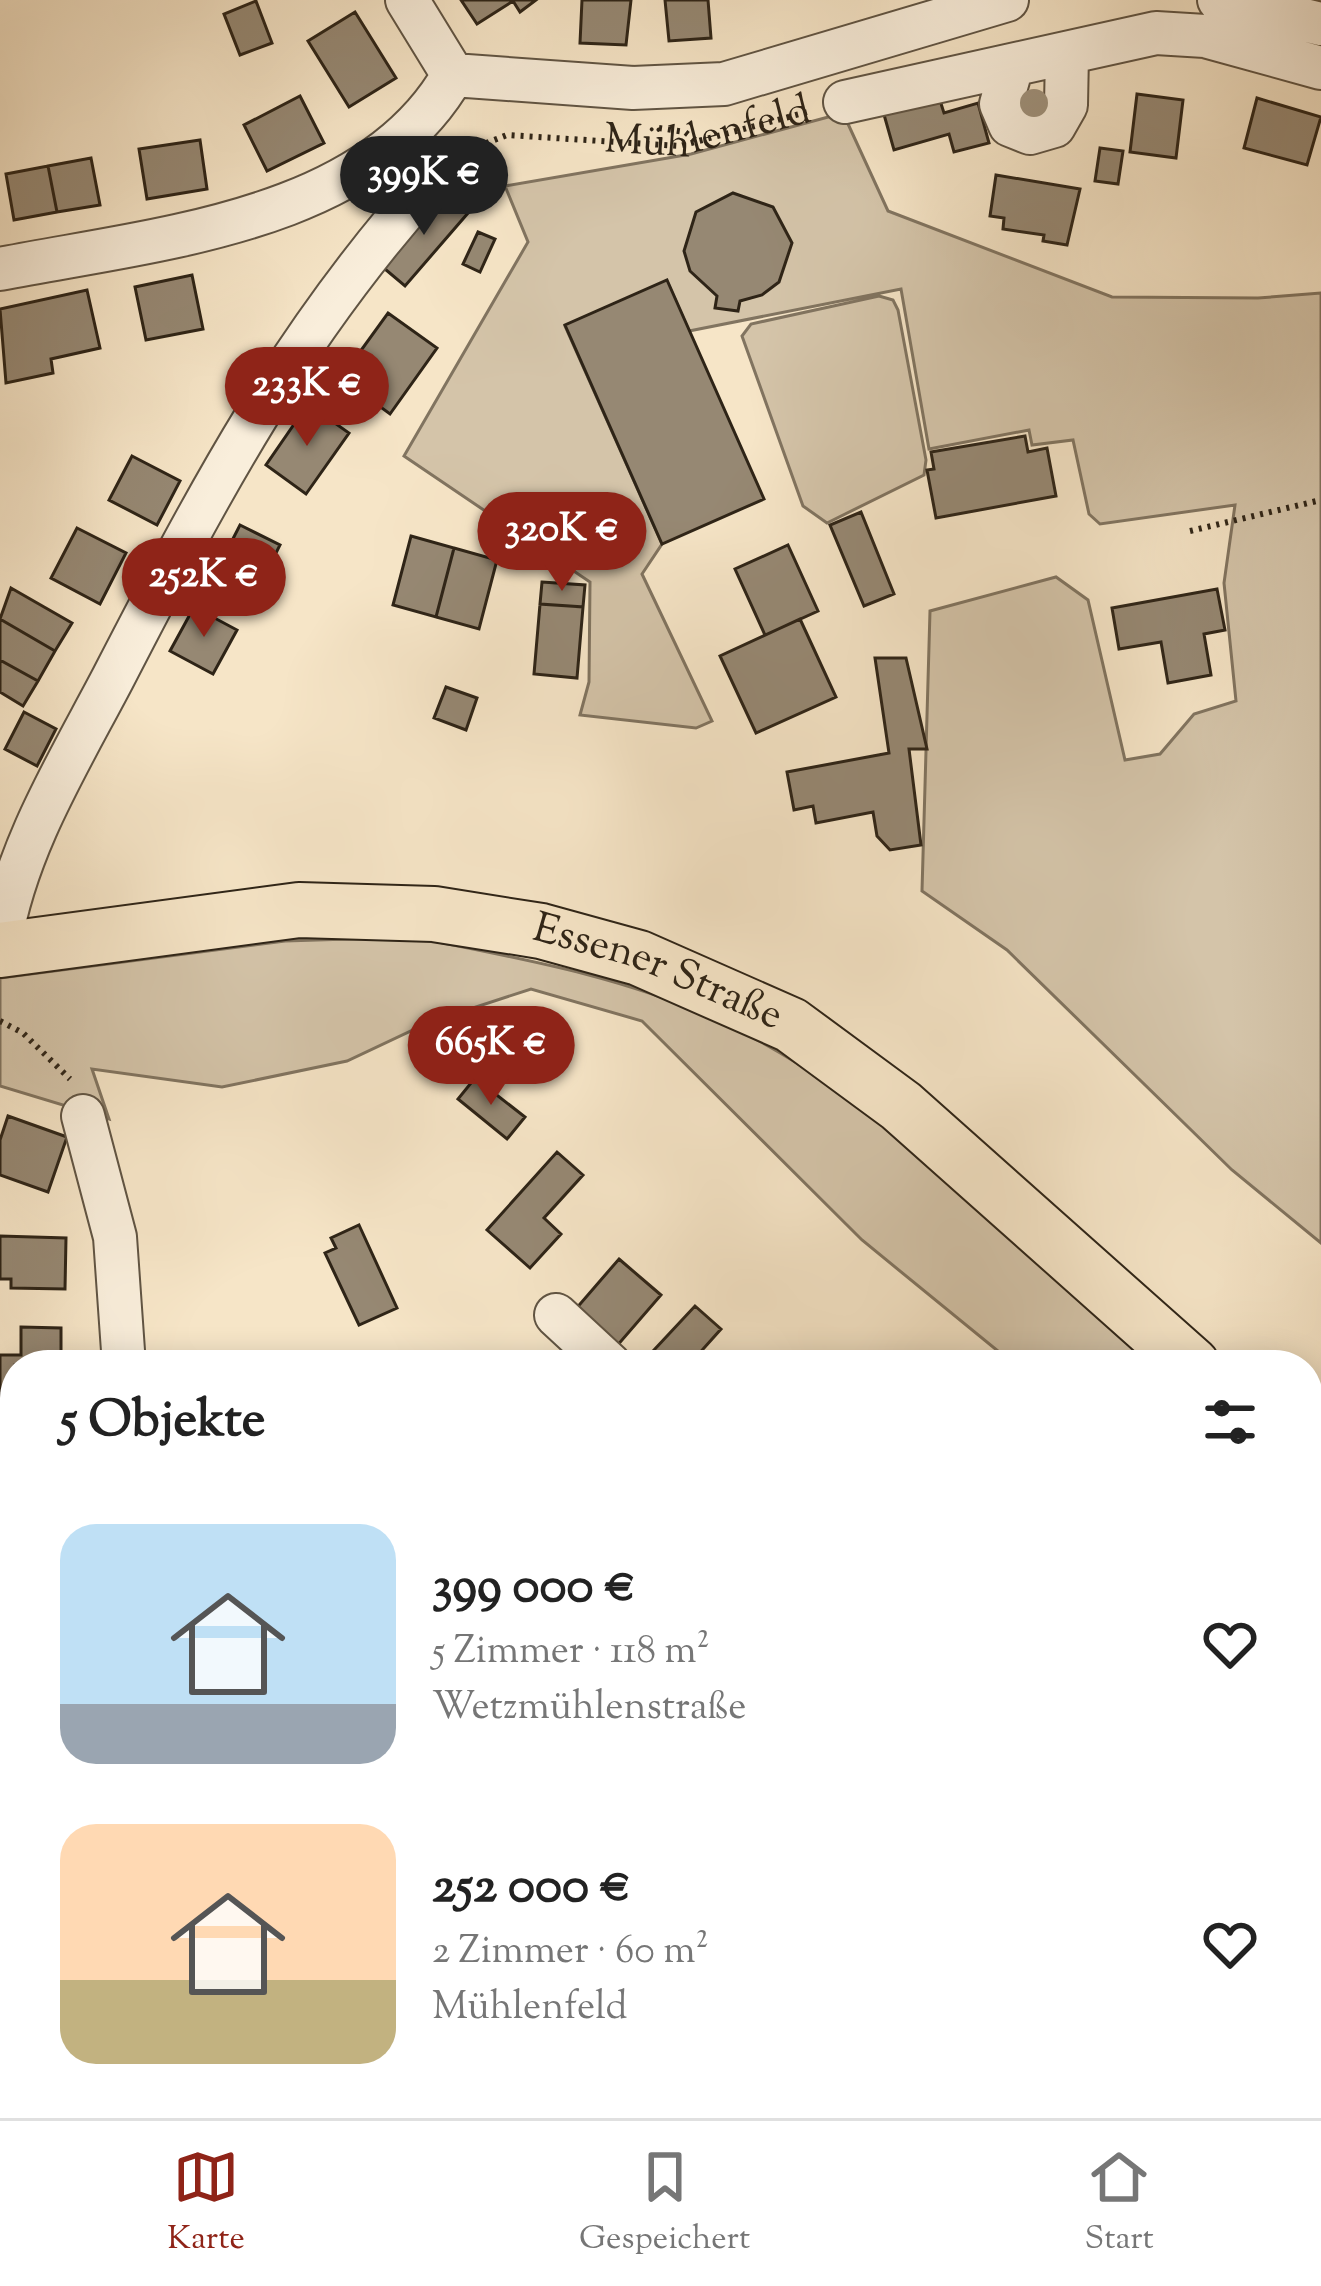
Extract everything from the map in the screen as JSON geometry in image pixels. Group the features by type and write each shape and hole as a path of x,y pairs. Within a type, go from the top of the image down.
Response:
{"main road":[{"name":"Essener Straße","path":"0,947 299,910 434,914 541,931 639,958 790,1025 883,1093 1175,1350"}],"street":[{"path":"0,269 286,208 405,139 431,114 453,75 407,0"},
{"name":"Mühlenfeld","path":"453,75 633,88 724,84 1007,0"},
{"path":"1219,0 1321,24"},
{"name":"Mühlenfeld","path":"845,102 1156,33 1205,36 1321,68"},
{"path":"1012,66 1001,104 1010,125 1030,133 1054,127 1066,105 1067,55"},
{"path":"0,947 5,909 45,808 220,470 281,370 436,176"},
{"path":"83,1116 115,1238 123,1350"},
{"path":"556,1315 594,1350"}],"path":[{"name":"Mühlenfeld","path":"436,176 462,152 507,135 680,146 845,102"},
{"path":"1190,531 1321,500"},
{"path":"0,1021 23,1033 69,1076 83,1116"}],"shaded area":[{"path":"843,113 888,211 1112,297 1258,298 1321,293 1321,1243 1232,1170 1007,950 922,891 930,611 1056,577 1088,600 1125,760 1160,754 1194,714 1236,701 1224,583 1235,505 1100,524 1089,514 1073,440 1032,445 1029,430 929,449 901,289 689,331 667,281 565,326 662,544 642,574 712,721 696,728 580,715 589,682 590,582 404,456 528,242 505,186 691,154"},
{"path":"879,296 893,300 898,310 926,460 924,475 827,523 803,506 742,336 751,324"},
{"path":"413,937 570,970 646,992 720,1021 781,1053 895,1132 1139,1350 997,1350 862,1240 642,1021 531,989 430,1022 347,1061 222,1087 92,1069 109,1119 0,1086 0,978 285,941"}],"building":[{"path":"461,0 536,0 520,12 513,1 477,24"},
{"path":"582,0 631,0 626,45 580,43"},
{"path":"665,0 708,0 711,38 669,41"},
{"path":"256,1 272,43 240,55 224,14"},
{"path":"355,12 396,78 349,107 308,41"},
{"path":"936,88 944,113 978,103 989,143 954,152 949,134 894,150 881,104"},
{"path":"1137,94 1183,100 1176,158 1130,152"},
{"path":"300,96 324,143 267,171 244,125"},
{"path":"1257,98 1321,117 1307,165 1244,148"},
{"path":"200,140 207,189 147,199 139,149"},
{"path":"1100,148 1123,151 1118,184 1095,181"},
{"path":"91,158 100,205 57,212 48,166"},
{"path":"48,166 57,212 14,220 6,174"},
{"path":"996,175 1080,189 1067,245 1043,241 1044,235 1003,229 1004,218 990,216"},
{"path":"443,190 468,213 405,286 379,264"},
{"path":"733,193 773,207 792,243 779,282 762,295 740,301 738,311 715,308 717,296 690,271 684,251 696,212"},
{"path":"478,232 495,239 480,272 463,264"},
{"path":"192,275 203,329 146,340 135,287"},
{"path":"667,280 764,499 662,544 565,325"},
{"path":"87,290 100,348 51,359 53,373 6,383 0,309"},
{"path":"388,313 437,348 390,414 341,378"},
{"path":"308,404 349,433 306,494 266,465"},
{"path":"1025,436 1028,452 1047,448 1056,496 936,518 927,470 934,469 931,452"},
{"path":"132,456 180,481 157,525 109,500"},
{"path":"861,512 894,594 864,606 830,525"},
{"path":"240,525 280,545 260,585 220,564"},
{"path":"77,528 126,553 100,604 51,578"},
{"path":"411,536 454,548 436,617 393,605"},
{"path":"788,545 818,611 765,635 735,569"},
{"path":"454,548 497,560 479,629 436,617"},
{"path":"542,582 585,585 583,607 540,604"},
{"path":"11,588 72,623 55,651 0,619"},
{"path":"1217,589 1225,630 1204,634 1211,675 1168,683 1161,642 1119,649 1112,608"},
{"path":"540,604 583,607 577,678 534,674"},
{"path":"194,607 237,630 213,674 170,651"},
{"path":"0,619 55,651 38,681 0,660"},
{"path":"800,619 836,697 756,733 720,656"},
{"path":"875,658 906,658 927,749 909,749 921,845 890,850 877,836 873,812 816,823 813,806 794,810 787,772 889,753"},
{"path":"0,660 38,681 23,706 0,692"},
{"path":"446,687 477,698 466,730 434,718"},
{"path":"24,712 56,729 37,766 5,749"},
{"path":"475,1078 525,1117 507,1139 458,1099"},
{"path":"8,1116 67,1137 48,1192 0,1175 0,1140"},
{"path":"557,1152 583,1175 544,1218 561,1234 530,1268 487,1230"},
{"path":"359,1225 397,1308 359,1325 325,1253 336,1248 331,1238"},
{"path":"0,1236 66,1238 65,1289 11,1288 11,1279 0,1279"},
{"path":"619,1259 661,1295 616,1347 574,1311"},
{"path":"695,1306 721,1329 702,1350 654,1350"},
{"path":"21,1327 61,1328 61,1350 21,1350"}]}
